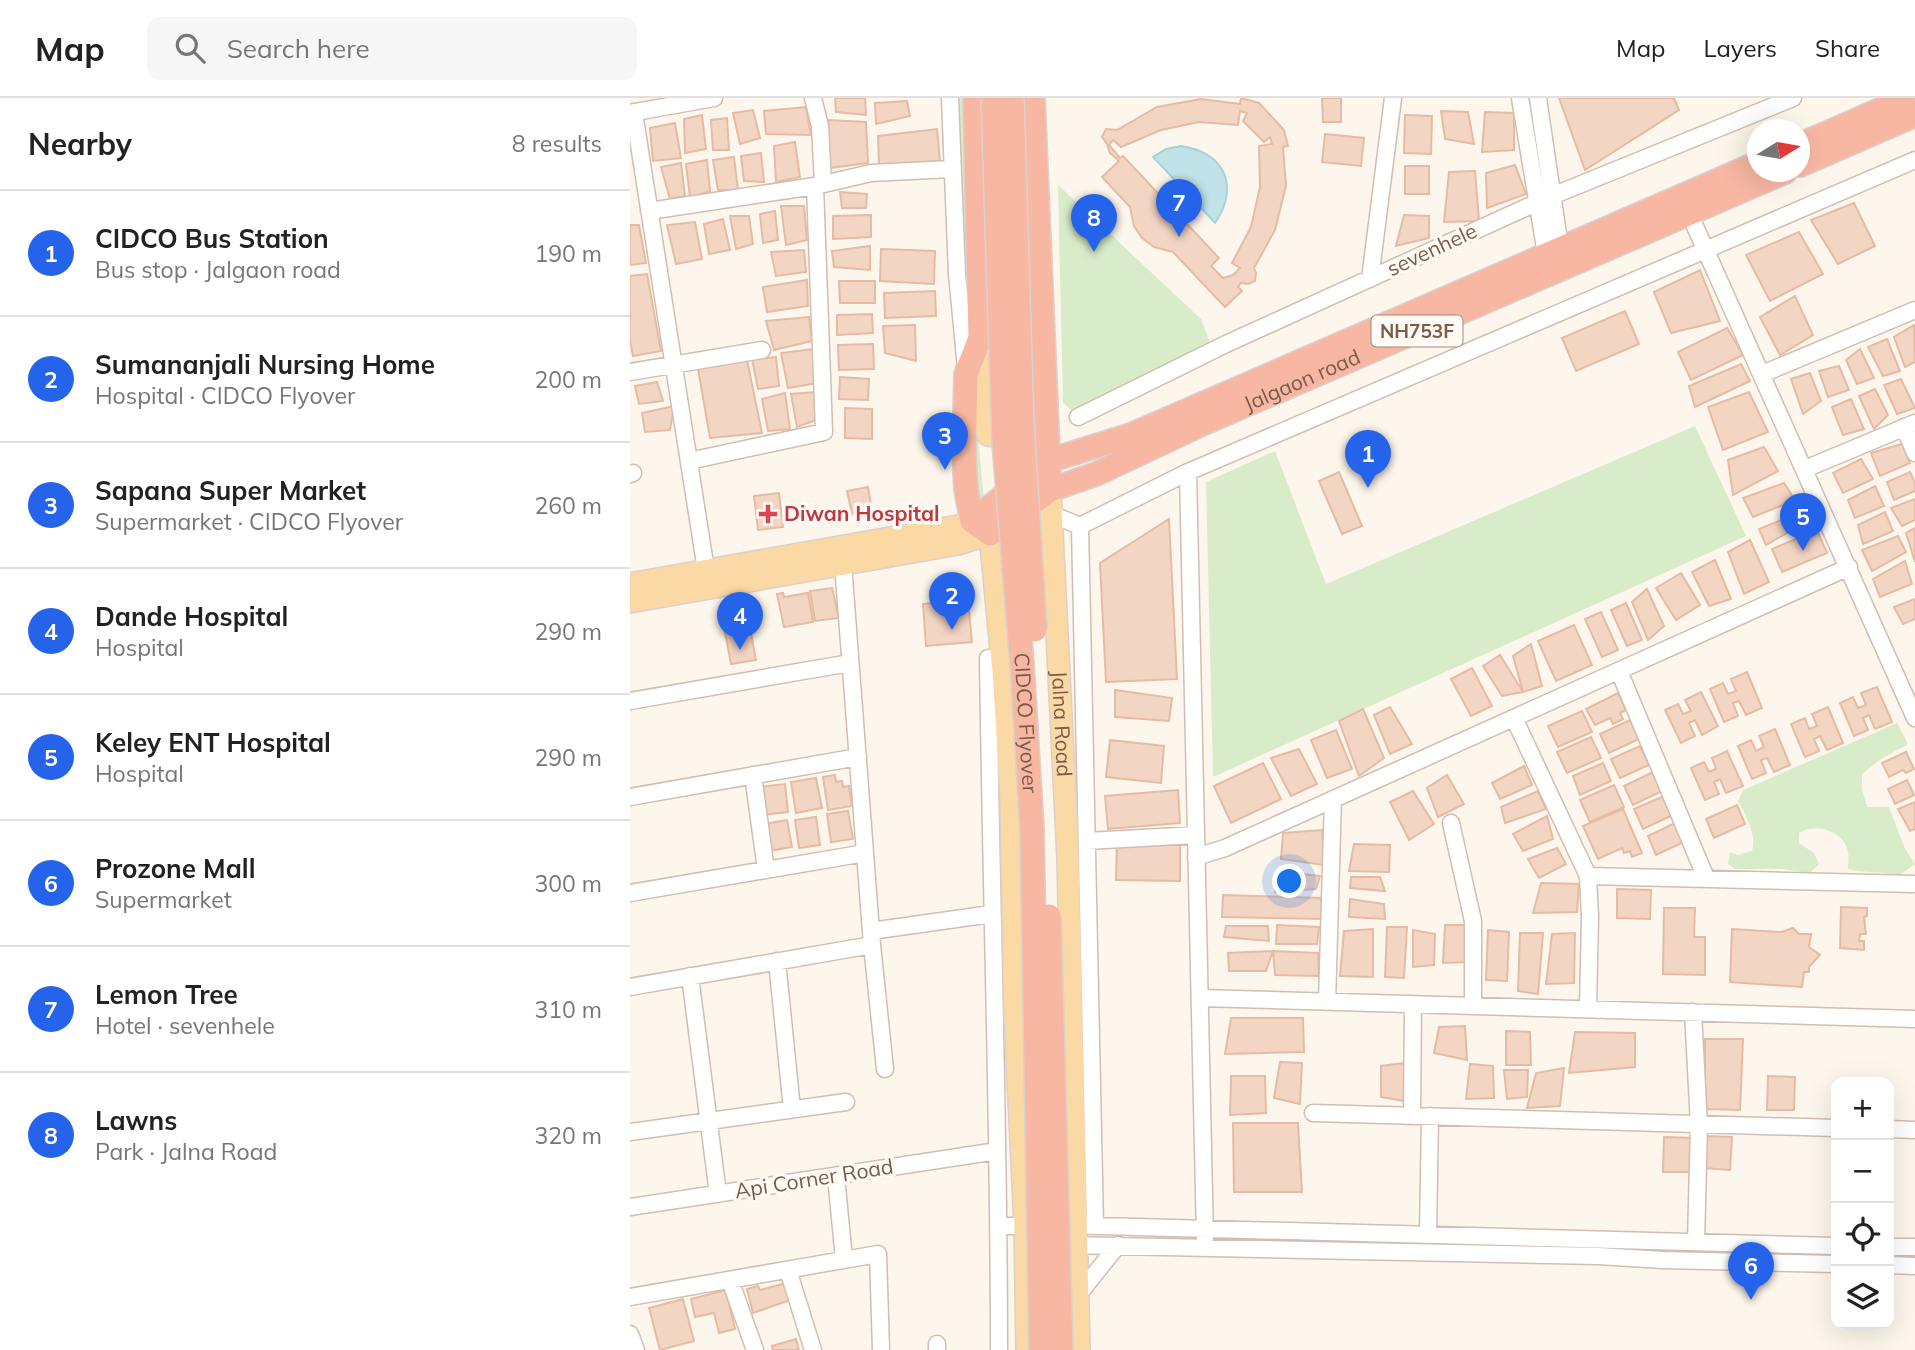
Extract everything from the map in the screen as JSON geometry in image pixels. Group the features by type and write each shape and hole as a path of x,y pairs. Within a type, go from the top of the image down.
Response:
{"highway":[{"path":"975,98 980,338 966,374 964,452 966,490 981,527 1048,461"},
{"name":"CIDCO Flyover","path":"993,98 1004,442 1032,830 1041,1350"},
{"name":"CIDCO Flyover","path":"1012,98 1022,425 1045,793 1061,1350"},
{"name":"Jalna Road","path":"1033,98 1050,490"},
{"path":"1810,141 1907,98"},
{"path":"1810,161 1915,115"},
{"name":"Jalgaon road","path":"981,527 1050,490 1096,474 1685,205 1747,169"},
{"name":"Jalgaon road","path":"1048,461 1131,435 1553,251 1755,182"}],"main road":[{"path":"980,338 981,403 988,435 999,438 1031,433 1041,429 1046,420"},
{"name":"Jalna Road","path":"1050,490 1083,1232 1078,1295 1079,1350"},
{"path":"630,584 958,526 981,527"},
{"path":"630,602 958,544 981,527"},
{"path":"981,527 1003,671 1011,797 1015,1015 1027,1350"}],"street":[{"path":"706,570 632,113 714,98"},
{"path":"689,461 824,432 820,126 813,98"},
{"path":"950,98 957,274 966,374"},
{"path":"1370,279 1393,98"},
{"path":"1520,98 1536,203 1553,251"},
{"path":"1538,98 1553,195 1553,251"},
{"name":"sevenhele","path":"1078,416 1226,344 1553,195 1793,98"},
{"path":"1051,514 1080,526 1188,472 1915,160"},
{"path":"649,211 819,185 871,173 951,169"},
{"path":"1685,205 1915,718"},
{"path":"1762,374 1915,310"},
{"path":"630,372 762,350"},
{"path":"1805,469 1909,425 1915,453"},
{"path":"1188,472 1205,1248"},
{"path":"1080,526 1087,841 1083,1232"},
{"path":"843,564 885,1069"},
{"path":"1196,857 1225,848 1849,567"},
{"path":"988,658 999,1350"},
{"path":"630,701 850,663"},
{"path":"1619,671 1706,878"},
{"path":"1514,718 1588,876 1588,1009"},
{"path":"630,797 858,757"},
{"path":"753,775 766,870"},
{"path":"1327,1002 1333,799"},
{"path":"1451,823 1473,921 1473,1006"},
{"path":"1087,841 1196,835"},
{"path":"630,893 865,853"},
{"path":"1588,876 1915,884"},
{"path":"630,987 777,961 991,914"},
{"path":"777,961 792,1109"},
{"path":"690,976 718,1194"},
{"path":"1200,998 1915,1019"},
{"path":"1412,1116 1413,1004"},
{"path":"1693,1012 1699,1125 1696,1242"},
{"path":"630,1132 846,1102"},
{"path":"1313,1113 1831,1128"},
{"path":"1428,1234 1430,1116"},
{"path":"1894,1129 1915,1130"},
{"name":"Api Corner Road","path":"630,1207 997,1151"},
{"path":"836,1175 844,1261"},
{"path":"999,1226 1025,1236 1205,1228 1831,1245"},
{"path":"1083,1232 1118,1245 1584,1255 1831,1264"},
{"path":"1078,1295 1118,1245"},
{"path":"1894,1247 1915,1247"},
{"path":"630,1297 878,1254 881,1350"},
{"path":"1894,1265 1915,1266"},
{"path":"788,1270 813,1350"},
{"path":"730,1280 755,1350"},
{"path":"630,1334 636,1350"}],"green space":[{"path":"957,98 967,98 975,403 984,501 973,502"},
{"path":"1058,185 1201,319 1210,343 1074,412 1063,403"},
{"path":"1695,426 1746,536 1213,777 1206,482 1275,451 1326,584"},
{"path":"1897,723 1908,744 1881,759 1862,774 1862,789 1867,807 1889,807 1905,849 1915,864 1898,876 1848,869 1848,851 1840,838 1828,830 1813,829 1799,833 1799,843 1814,853 1819,864 1810,873 1782,869 1735,869 1728,864 1730,852 1738,855 1752,851 1752,832 1738,801 1743,790"}],"water":[{"path":"1181,146 1208,156 1224,173 1226,197 1223,210 1215,223 1153,157 1166,149"}],"building":[{"path":"835,98 865,98 866,115 836,112"},
{"path":"1241,98 1259,103 1284,130 1288,146 1283,147 1286,186 1275,230 1254,268 1255,281 1241,283 1238,287 1242,291 1225,307 1173,252 1154,247 1142,238 1134,226 1130,207 1102,177 1119,161 1110,153 1102,137 1106,129 1117,130 1157,107 1201,99 1240,104","holes":["1240,111 1247,113 1243,121 1264,142 1270,137 1272,144 1259,146 1260,187 1251,227 1232,263 1240,268 1233,275 1223,278 1211,266 1219,258 1123,156 1120,158 1109,145 1113,140 1121,147 1161,130 1199,122 1238,125"]},
{"path":"1322,98 1341,98 1341,122 1323,122"},
{"path":"1559,98 1674,98 1679,110 1585,170"},
{"path":"907,101 910,116 876,124 875,103"},
{"path":"806,107 811,135 766,134 764,111"},
{"path":"753,110 760,138 740,144 733,113"},
{"path":"1441,111 1468,112 1474,144 1445,139"},
{"path":"1485,112 1514,113 1514,150 1482,152"},
{"path":"702,115 706,149 685,153 684,119"},
{"path":"1405,115 1432,116 1431,154 1404,153"},
{"path":"727,118 729,150 713,150 711,120"},
{"path":"828,120 866,122 868,163 830,168"},
{"path":"675,123 681,158 653,161 650,128"},
{"path":"937,129 940,161 879,165 878,136"},
{"path":"1325,134 1364,138 1361,166 1322,162"},
{"path":"795,142 800,177 776,182 774,146"},
{"path":"761,153 764,182 744,181 741,156"},
{"path":"734,157 738,190 718,190 713,160"},
{"path":"707,160 710,191 690,198 686,164"},
{"path":"681,163 685,196 670,199 661,167"},
{"path":"1515,165 1526,194 1487,208 1486,173"},
{"path":"1405,166 1429,166 1429,194 1405,194"},
{"path":"1475,171 1479,221 1444,222 1449,172"},
{"path":"840,192 867,194 866,208 842,208"},
{"path":"1854,203 1875,246 1838,264 1811,220"},
{"path":"781,206 804,206 807,240 786,245"},
{"path":"775,211 778,240 763,243 760,214"},
{"path":"871,215 871,237 833,239 833,216"},
{"path":"1404,215 1429,216 1429,238 1396,246"},
{"path":"730,216 749,216 753,244 736,249"},
{"path":"723,219 730,250 709,254 704,224"},
{"path":"695,222 702,259 676,264 667,225"},
{"path":"630,225 639,225 646,263 630,265"},
{"path":"1799,232 1823,274 1770,301 1746,255"},
{"path":"870,246 870,270 834,267 832,251"},
{"path":"881,249 935,251 934,284 880,281"},
{"path":"804,250 806,272 776,276 771,252"},
{"path":"1700,270 1720,321 1671,333 1654,292"},
{"path":"647,274 661,351 633,356 630,341 630,276"},
{"path":"807,280 808,306 767,312 763,287"},
{"path":"839,281 875,281 875,303 840,303"},
{"path":"935,291 936,316 885,318 884,293"},
{"path":"1795,296 1813,335 1780,355 1760,317"},
{"path":"1625,311 1639,344 1576,371 1562,338"},
{"path":"872,314 873,333 837,335 837,315"},
{"path":"809,317 812,341 774,350 766,321"},
{"path":"915,325 916,361 885,353 883,326"},
{"path":"1914,325 1915,362 1905,367 1894,337"},
{"path":"1727,328 1743,355 1691,380 1678,352"},
{"path":"1887,339 1900,371 1883,376 1868,347"},
{"path":"873,344 874,369 839,370 838,345"},
{"path":"813,349 818,383 788,388 781,353"},
{"path":"1860,349 1874,378 1857,384 1846,360"},
{"path":"776,357 779,386 758,389 752,359"},
{"path":"747,360 762,433 710,438 698,369"},
{"path":"1741,364 1750,381 1695,407 1689,386"},
{"path":"1839,366 1849,390 1828,397 1819,371"},
{"path":"1810,373 1821,401 1803,414 1791,379"},
{"path":"840,377 869,379 868,400 839,399"},
{"path":"1901,379 1915,408 1897,414 1884,385"},
{"path":"657,382 663,401 639,404 635,386"},
{"path":"1875,389 1888,415 1874,429 1859,396"},
{"path":"814,392 816,420 797,427 791,394"},
{"path":"1749,392 1768,432 1723,450 1708,407"},
{"path":"785,393 790,429 768,431 762,399"},
{"path":"1851,399 1864,429 1843,435 1832,407"},
{"path":"674,406 670,430 645,432 642,413"},
{"path":"845,408 872,409 872,439 845,438"},
{"path":"1902,444 1910,463 1880,476 1871,453"},
{"path":"1764,447 1778,471 1733,495 1728,460"},
{"path":"1861,459 1873,479 1843,493 1833,473"},
{"path":"1339,472 1362,526 1342,534 1319,481"},
{"path":"1910,472 1915,491 1894,500 1887,482"},
{"path":"1784,483 1795,500 1753,517 1743,498"},
{"path":"1875,486 1884,506 1855,518 1848,500"},
{"path":"868,487 872,510 852,514 847,491"},
{"path":"779,493 783,527 758,530 754,496"},
{"path":"1915,499 1915,520 1902,526 1891,508"},
{"path":"1801,512 1806,522 1766,545 1759,529"},
{"path":"1885,512 1893,531 1863,544 1858,525"},
{"path":"1169,519 1177,679 1106,682 1100,563"},
{"path":"1915,528 1915,562 1906,533"},
{"path":"1817,530 1827,553 1782,572 1772,549"},
{"path":"1898,536 1906,552 1872,571 1862,550"},
{"path":"1750,540 1769,582 1744,594 1728,552"},
{"path":"1715,560 1731,599 1709,606 1692,572"},
{"path":"1905,561 1912,584 1880,597 1873,579"},
{"path":"1681,573 1700,605 1676,620 1656,588"},
{"path":"832,588 839,618 815,621 810,591"},
{"path":"1647,589 1664,626 1648,640 1632,602"},
{"path":"783,593 784,597 808,593 813,622 784,627 777,594"},
{"path":"1915,599 1915,619 1903,624 1894,607"},
{"path":"968,601 972,642 926,646 923,604"},
{"path":"1626,603 1642,640 1627,646 1611,610"},
{"path":"1601,612 1618,650 1602,657 1585,619"},
{"path":"1574,625 1592,665 1556,681 1538,641"},
{"path":"750,628 756,660 731,664 725,632"},
{"path":"1531,644 1542,686 1523,692 1513,656"},
{"path":"1500,655 1523,692 1502,696 1483,666"},
{"path":"1472,668 1492,706 1471,716 1451,679"},
{"path":"1747,672 1762,708 1746,715 1739,701 1733,703 1738,716 1724,722 1710,689 1723,683 1728,694 1736,691 1731,679"},
{"path":"1877,687 1892,722 1875,729 1869,715 1863,718 1868,730 1854,736 1840,703 1853,697 1858,708 1866,705 1861,693"},
{"path":"1115,690 1172,698 1169,721 1115,717"},
{"path":"1701,692 1718,726 1702,735 1695,720 1689,723 1695,736 1681,743 1665,710 1678,704 1683,714 1691,711 1685,700"},
{"path":"1618,693 1626,710 1620,713 1623,719 1613,724 1610,718 1595,725 1586,709"},
{"path":"1390,707 1412,744 1390,754 1374,715"},
{"path":"1828,707 1843,743 1827,750 1820,736 1814,739 1819,751 1805,757 1791,724 1805,718 1809,729 1817,726 1812,714"},
{"path":"1363,709 1384,758 1359,776 1339,721"},
{"path":"1582,711 1592,732 1558,747 1548,726"},
{"path":"1630,720 1639,739 1609,753 1600,734"},
{"path":"1775,729 1790,765 1774,772 1767,758 1761,760 1766,773 1752,779 1738,746 1751,740 1756,751 1764,747 1759,736"},
{"path":"1336,730 1352,769 1327,778 1311,740"},
{"path":"1591,737 1601,758 1567,773 1557,752"},
{"path":"1110,740 1164,746 1161,783 1106,777"},
{"path":"1640,746 1649,765 1620,778 1611,759"},
{"path":"1299,749 1317,784 1291,796 1271,758"},
{"path":"1727,751 1743,786 1726,793 1720,779 1714,782 1719,794 1705,800 1691,768 1704,762 1709,772 1716,769 1712,758"},
{"path":"1906,752 1914,769 1906,773 1903,770 1889,777 1882,763"},
{"path":"1263,763 1281,799 1231,823 1214,786"},
{"path":"1603,763 1611,781 1580,795 1573,776"},
{"path":"1524,766 1532,785 1500,799 1492,783"},
{"path":"1653,772 1662,791 1633,805 1624,786"},
{"path":"835,775 836,782 842,781 843,787 849,786 852,806 828,810 823,777"},
{"path":"1447,775 1464,804 1438,817 1427,788"},
{"path":"816,778 822,808 796,813 791,782"},
{"path":"1907,780 1914,795 1895,804 1888,789"},
{"path":"785,784 788,812 762,815 759,787"},
{"path":"1614,785 1624,807 1590,822 1580,800"},
{"path":"1178,790 1180,823 1108,829 1105,796"},
{"path":"1413,791 1434,824 1409,840 1390,802"},
{"path":"1538,791 1546,809 1505,823 1501,807"},
{"path":"1664,796 1673,815 1643,829 1634,809"},
{"path":"1915,802 1915,829 1910,831 1898,809"},
{"path":"1737,805 1745,824 1714,838 1706,819"},
{"path":"1623,809 1642,853 1632,857 1630,851 1624,853 1622,848 1598,859 1583,826"},
{"path":"848,811 853,839 831,842 827,814"},
{"path":"1547,816 1553,839 1523,851 1513,834"},
{"path":"816,817 820,845 799,848 795,820"},
{"path":"787,820 792,847 769,851 764,824"},
{"path":"1677,822 1686,841 1656,855 1648,836"},
{"path":"1322,830 1325,865 1281,859 1283,833"},
{"path":"1117,841 1180,841 1180,881 1116,880"},
{"path":"1354,844 1390,845 1389,872 1349,871"},
{"path":"1557,848 1566,864 1539,878 1528,859"},
{"path":"1279,871 1320,876 1316,889 1275,892"},
{"path":"1351,877 1380,877 1385,891 1350,888"},
{"path":"1541,883 1579,884 1577,912 1533,913"},
{"path":"1617,889 1651,890 1650,919 1617,918"},
{"path":"1223,895 1321,898 1324,919 1222,917"},
{"path":"1350,899 1384,904 1385,919 1349,917"},
{"path":"1841,907 1867,908 1867,916 1864,917 1866,934 1860,934 1859,941 1864,941 1864,950 1840,948"},
{"path":"1664,908 1695,908 1694,937 1705,937 1705,975 1663,974"},
{"path":"1277,925 1319,927 1317,944 1276,944"},
{"path":"1445,925 1469,925 1467,962 1443,963"},
{"path":"1226,926 1268,926 1269,941 1224,937"},
{"path":"1387,927 1407,927 1404,978 1385,977"},
{"path":"1793,928 1799,934 1811,934 1809,947 1820,955 1809,967 1809,972 1804,972 1802,987 1730,982 1732,929 1782,932"},
{"path":"1373,929 1373,977 1340,976 1344,931"},
{"path":"1413,930 1435,934 1434,965 1413,967"},
{"path":"1488,930 1509,932 1507,981 1486,980"},
{"path":"1520,933 1543,933 1538,994 1518,991"},
{"path":"1575,933 1574,983 1546,984 1552,934"},
{"path":"1273,951 1318,953 1319,976 1275,975"},
{"path":"1273,951 1266,971 1229,971 1228,953"},
{"path":"1231,1018 1303,1018 1304,1052 1225,1054"},
{"path":"1465,1026 1467,1060 1434,1053 1439,1027"},
{"path":"1506,1031 1530,1032 1531,1065 1506,1065"},
{"path":"1575,1032 1635,1033 1635,1067 1569,1073"},
{"path":"1705,1039 1743,1039 1740,1110 1705,1109"},
{"path":"1280,1062 1302,1063 1300,1104 1274,1098"},
{"path":"1405,1063 1404,1101 1381,1097 1381,1066"},
{"path":"1470,1064 1493,1066 1494,1098 1466,1099"},
{"path":"1564,1068 1560,1106 1527,1108 1536,1073"},
{"path":"1504,1070 1528,1070 1527,1097 1507,1099"},
{"path":"1231,1076 1265,1076 1266,1113 1230,1115"},
{"path":"1768,1076 1795,1077 1794,1110 1767,1110"},
{"path":"1233,1123 1298,1123 1302,1192 1234,1192"},
{"path":"1705,1136 1732,1137 1730,1170 1704,1168"},
{"path":"1664,1137 1695,1138 1694,1172 1663,1172"},
{"path":"786,1283 790,1300 753,1313 747,1289 758,1286 760,1290"},
{"path":"726,1290 735,1329 719,1333 714,1313 695,1317 691,1299"},
{"path":"683,1299 694,1341 660,1350 649,1308"},
{"path":"796,1339 799,1350 773,1350 772,1346"}],"place":[{"name":"Lemon Tree","path":"1179,237"},
{"name":"Lawns","path":"1094,252"},
{"name":"Sapana Super Market","path":"945,470"},
{"name":"CIDCO Bus Station","path":"1368,488"},
{"name":"Diwan Hospital","path":"768,514"},
{"name":"Keley ENT Hospital","path":"1803,551"},
{"name":"Sumananjali Nursing Home","path":"952,630"},
{"name":"Dande Hospital","path":"740,650"},
{"name":"Prozone Mall","path":"1751,1300"}]}
